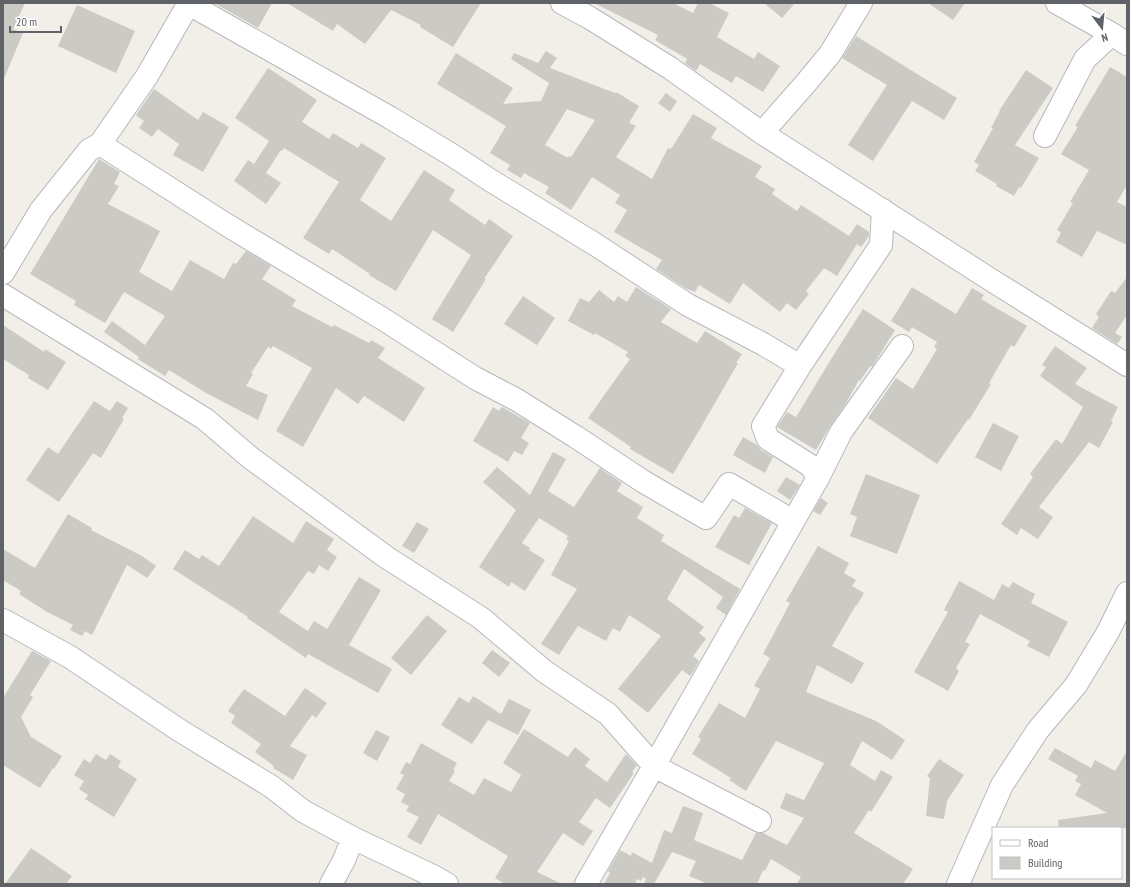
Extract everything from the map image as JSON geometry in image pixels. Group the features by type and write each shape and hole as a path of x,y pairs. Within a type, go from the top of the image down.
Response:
{"street":[{"path":"562,3 594,10 670,68 762,133 1127,365"},
{"path":"762,133 830,54 861,3"},
{"path":"1045,136 1085,59 1119,39 1057,3"},
{"path":"3,273 40,210 89,150 100,144 147,76 189,4 446,151 490,180 593,243 688,305 763,344 800,366"},
{"path":"100,144 227,226 383,319 475,378 517,400 644,482 706,518 729,484 793,521"},
{"path":"818,478 811,466 768,439 763,426 800,366 881,246 883,210"},
{"path":"881,246 922,236"},
{"path":"3,294 205,419 252,459 386,557 481,618 544,671 608,714 654,766 760,821"},
{"path":"586,884 818,478 841,432 902,346"},
{"path":"958,884 1002,785 1038,730 1076,685 1108,632 1127,593"},
{"path":"3,620 70,657 180,730 272,787 303,811 353,838 435,876 447,884"},
{"path":"331,884 344,860 353,838"}],"building":[{"path":"3,3 25,3 13,29 23,33 3,81"},
{"path":"214,3 272,3 258,28"},
{"path":"287,3 481,3 453,47 420,27 421,25 391,10 365,44 337,24 333,31"},
{"path":"594,3 673,3 693,13 698,3 709,3 729,13 717,37 754,59 758,52 780,66 763,92 736,76 732,83 700,64 696,71 685,63 687,59 655,40 658,35"},
{"path":"764,3 795,3 782,18"},
{"path":"928,3 965,3 953,20"},
{"path":"77,5 135,31 116,73 58,46"},
{"path":"856,36 957,98 944,120 912,101 873,161 848,145 887,85 842,58"},
{"path":"546,51 557,58 550,68 615,93 616,92 639,106 629,123 636,126 616,157 652,179 668,148 671,149 693,114 717,128 711,138 762,166 755,177 775,189 772,194 797,211 801,205 849,236 857,224 869,232 869,236 861,247 857,244 837,276 824,268 806,291 809,294 796,310 787,303 780,312 743,283 730,304 699,285 695,292 685,288 656,269 662,260 614,232 627,210 615,203 620,195 592,177 571,210 545,193 549,187 524,173 521,178 507,170 510,165 490,153 506,126 437,84 456,53 513,88 503,104 541,101 549,83 511,59 514,53 538,63","holes":["567,109 595,120 571,157 569,156 568,158 545,145"]},
{"path":"1110,67 1127,77 1127,185 1117,202 1127,207 1127,245 1097,231 1082,257 1056,242 1061,233 1057,230 1073,203 1070,202 1089,170 1061,154 1078,127 1075,126"},
{"path":"268,68 317,100 302,122 329,139 333,133 358,148 361,143 386,158 360,200 391,221 424,170 455,190 449,200 485,225 489,219 513,236 484,279 486,279 453,332 432,319 471,255 433,230 396,291 369,275 370,274 332,249 329,254 303,238 339,182 284,148 282,151 281,150 266,173 281,183 266,204 234,181 248,160 254,164 269,141 235,118"},
{"path":"1026,70 1053,88 1015,145 1039,158 1021,188 1019,187 1014,196 996,186 997,184 975,171 979,165 974,162 993,128 991,128 999,111"},
{"path":"154,89 198,120 203,112 229,127 203,172 173,155 179,144 158,129 152,137 139,128 144,121 136,115"},
{"path":"666,93 677,101 670,112 658,103"},
{"path":"99,159 120,172 114,184 119,186 108,204 160,231 139,272 172,291 190,260 224,279 233,263 236,264 246,251 271,266 262,279 296,300 292,306 332,327 334,325 369,343 371,340 385,348 378,358 425,388 404,422 364,396 358,404 336,388 303,447 276,431 312,368 273,346 271,349 268,347 251,373 253,374 246,386 268,395 258,420 206,393 169,370 165,376 138,359 139,357 104,332 112,321 145,345 165,316 124,292 105,323 74,305 76,301 30,274"},
{"path":"1127,277 1127,315 1115,333 1122,337 1117,344 1092,328 1099,317 1096,314 1111,291 1115,293"},
{"path":"636,287 671,309 661,322 697,343 705,331 742,354 673,474 630,449 631,447 588,418 630,359 625,356 628,352 595,333 594,335 568,321 580,298 589,302 599,290 614,302 618,296 627,302"},
{"path":"912,287 956,314 972,288 984,295 981,299 1027,326 1014,347 1011,345 989,383 991,384 969,420 968,419 937,464 868,418 896,378 913,389 937,349 934,347 937,342 912,327 909,332 891,321"},
{"path":"523,296 555,318 537,345 504,324"},
{"path":"863,309 895,330 872,367 870,366 860,381 859,380 816,450 777,427 787,412 796,417"},
{"path":"3,325 44,352 45,349 66,362 48,390 28,378 29,375 3,359"},
{"path":"1055,346 1087,368 1075,384 1118,407 1111,421 1113,422 1099,448 1089,442 1039,507 1053,517 1038,539 1021,528 1017,535 1001,524 1033,477 1030,474 1056,439 1062,444 1083,407 1040,376 1046,367 1042,365"},
{"path":"94,401 110,411 117,401 128,408 122,418 124,419 101,458 93,453 59,502 26,480 48,447 58,454"},
{"path":"493,407 499,411 502,407 530,423 521,438 529,443 522,455 514,451 508,462 473,441"},
{"path":"993,423 1019,436 1001,471 975,457"},
{"path":"743,437 773,457 765,473 733,455"},
{"path":"553,452 566,459 548,491 574,507 600,468 622,483 617,491 643,507 637,518 664,535 661,541 740,589 726,615 716,608 723,597 684,569 667,599 704,627 699,633 706,639 693,656 699,661 690,676 682,670 648,713 618,689 661,636 629,615 620,632 613,628 606,641 578,626 559,655 541,644 577,589 551,575 569,541 566,539 568,536 539,518 522,543 530,548 529,550 545,560 525,591 511,582 509,587 479,567 516,510 483,482 497,467 530,495"},
{"path":"866,474 920,495 897,554 850,536 857,517 850,514"},
{"path":"786,477 800,485 790,500 777,491"},
{"path":"821,498 828,503 820,515 813,511"},
{"path":"745,508 772,523 749,565 715,547 734,515 739,518"},
{"path":"68,514 92,528 91,530 142,556 156,566 147,578 127,565 92,635 85,631 82,636 70,630 73,625 47,612 19,594 21,591 3,580 3,549 35,568"},
{"path":"253,516 293,543 306,521 334,539 327,550 337,557 328,571 319,565 314,574 308,571 279,612 308,631 314,621 327,629 359,577 381,590 349,645 392,669 378,693 308,654 306,658 247,618 248,617 173,569 185,550 199,559 202,555 219,566"},
{"path":"417,522 429,529 414,553 402,546"},
{"path":"818,546 849,563 844,573 856,580 852,586 864,593 832,646 864,663 852,684 817,665 806,692 876,721 905,740 892,760 862,741 850,765 875,781 881,770 893,777 871,812 869,810 854,833 913,869 903,884 797,884 801,877 771,859 765,871 763,870 757,884 708,884 689,876 696,861 672,852 654,884 644,884 646,879 643,877 641,881 637,879 635,884 604,884 610,873 608,871 620,850 631,856 632,852 652,863 664,830 672,833 683,806 703,813 694,840 742,860 756,833 763,833 787,845 804,818 780,808 786,793 804,800 824,763 776,741 746,791 729,780 731,778 692,754 701,739 698,737 719,703 745,718 760,689 754,686 770,658 763,654 790,603 786,601"},
{"path":"959,581 994,600 1002,584 1009,588 1013,582 1035,594 1031,603 1068,622 1049,657 1027,646 1030,641 980,614 965,642 970,644 956,668 959,671 948,691 914,672 948,612 944,610"},
{"path":"427,615 447,631 411,675 391,658"},
{"path":"492,650 510,663 499,677 482,663"},
{"path":"32,651 51,661 30,695 33,697 21,717 31,737 62,756 40,788 3,765 3,698"},
{"path":"305,688 327,703 316,718 312,715 290,746 307,755 293,780 273,768 274,766 255,752 261,744 231,723 235,716 228,711 244,689 285,716"},
{"path":"473,696 501,714 509,699 531,710 518,735 488,720 472,744 441,725 459,697 469,703"},
{"path":"524,729 568,757 575,747 590,759 585,766 607,782 626,754 637,765 632,772 634,773 610,808 596,798 579,822 593,831 583,846 563,833 537,872 562,884 505,884 495,878 508,856 438,814 421,845 407,837 419,817 406,811 409,806 401,802 405,794 396,789 404,775 400,773 406,762 410,764 421,743 457,763 453,770 455,771 449,781 474,795 484,778 511,792 521,775 503,763"},
{"path":"376,730 390,737 377,761 363,753"},
{"path":"1055,748 1091,768 1095,760 1115,771 1127,751 1127,828 1059,827 1058,820 1107,813 1075,795 1081,784 1075,781 1078,776 1048,759"},
{"path":"96,754 106,760 110,754 121,761 118,767 137,779 114,817 85,799 88,795 79,789 84,781 74,775 84,759 90,763"},
{"path":"939,759 964,775 947,801 944,819 926,816 930,778 927,776"},
{"path":"31,848 72,876 66,884 5,884"}]}
